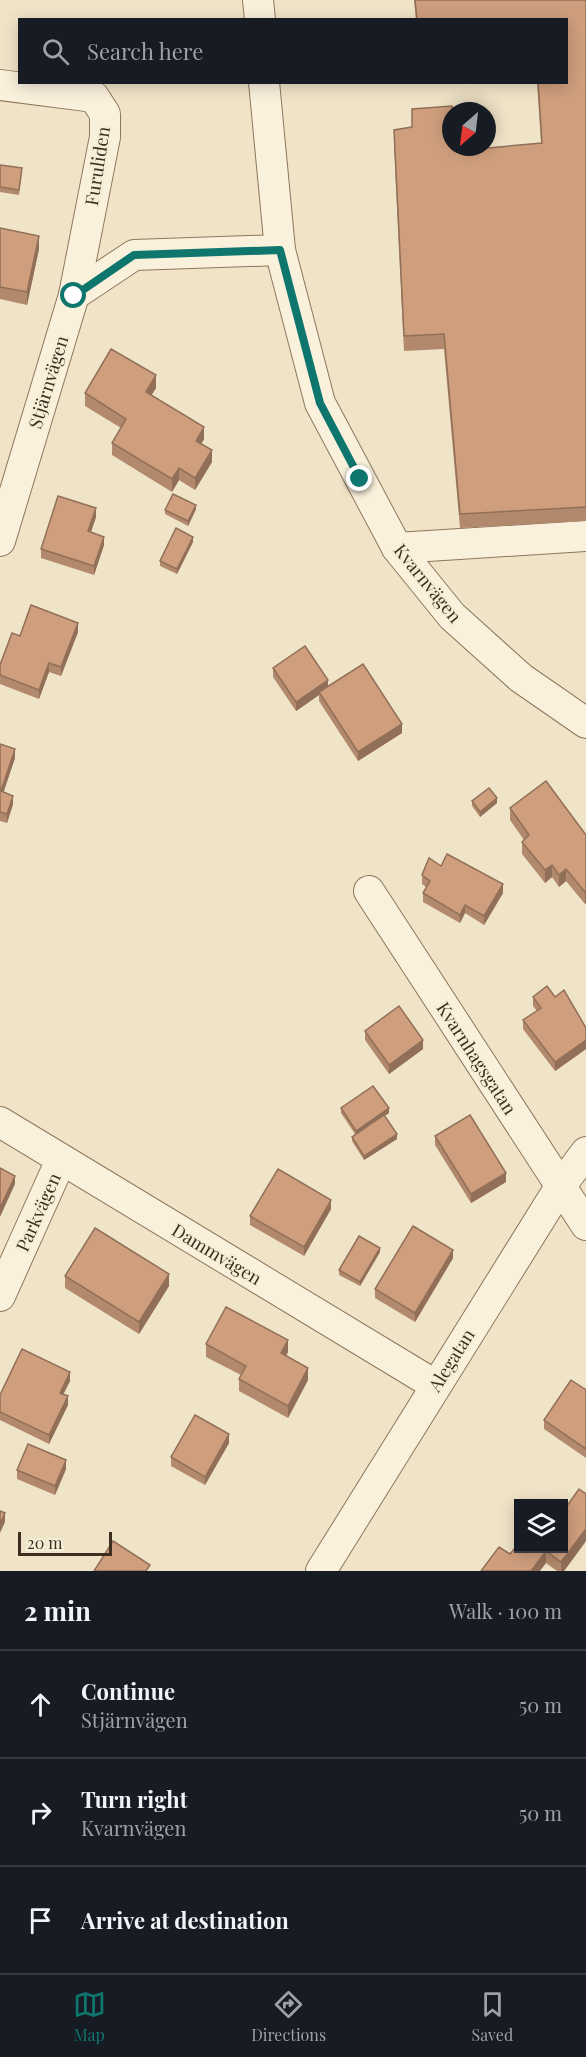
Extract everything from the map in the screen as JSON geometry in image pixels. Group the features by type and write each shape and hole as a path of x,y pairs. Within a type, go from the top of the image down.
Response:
{"street":[{"path":"258,0 260,18"},
{"name":"Kvarnvägen","path":"264,84 280,250 320,403 397,548 452,616 521,678 586,723"},
{"name":"Furuliden","path":"0,85 94,96 105,114 105,137 74,296"},
{"path":"74,296 134,255 280,250"},
{"name":"Stjärnvägen","path":"0,541 74,296"},
{"path":"397,548 586,536"},
{"name":"Kvarnhagsgatan","path":"369,891 586,1225"},
{"name":"Dammvägen","path":"0,1122 435,1385"},
{"name":"Alegatan","path":"321,1571 560,1187 586,1152"},
{"name":"Parkvägen","path":"0,1296 61,1160"}],"building":[{"path":"415,0 586,0 586,507 460,514 444,334 404,336 394,130 412,127 412,109 442,107 442,156 496,156 496,147 542,143 538,84 568,84 568,18 417,18"},
{"path":"0,165 22,168 19,190 0,187"},
{"path":"0,228 39,236 27,292 0,287"},
{"path":"111,349 156,375 146,392 204,427 196,441 212,450 195,478 179,468 172,479 112,443 126,419 85,393"},
{"path":"173,494 196,505 188,521 165,510"},
{"path":"58,496 96,508 88,531 104,537 94,566 41,549"},
{"path":"176,528 193,537 177,569 160,561"},
{"path":"31,605 78,623 61,667 49,663 39,690 0,675 0,665 12,633 20,636"},
{"path":"305,646 328,680 296,702 273,668"},
{"path":"363,664 402,724 358,752 319,692"},
{"path":"0,744 15,749 1,791 13,796 7,814 0,812"},
{"path":"546,781 586,835 585,892 566,869 559,875 552,865 545,870 522,842 529,835 510,808"},
{"path":"489,788 497,798 480,812 472,801"},
{"path":"447,854 503,884 484,916 465,905 460,915 423,893 430,881 422,875 429,858 441,866"},
{"path":"547,986 555,997 564,990 586,1028 586,1040 555,1062 523,1020 541,1008 533,997"},
{"path":"399,1006 423,1040 389,1065 365,1031"},
{"path":"373,1086 389,1108 356,1131 341,1108"},
{"path":"384,1115 397,1134 364,1156 352,1137"},
{"path":"470,1115 506,1173 471,1194 435,1136"},
{"path":"0,1168 15,1176 0,1208"},
{"path":"278,1169 331,1200 304,1247 250,1216"},
{"path":"413,1226 453,1250 415,1313 375,1289"},
{"path":"95,1228 169,1274 139,1322 65,1276"},
{"path":"359,1236 380,1248 360,1282 339,1270"},
{"path":"226,1307 288,1340 281,1353 308,1368 288,1406 239,1379 246,1366 206,1344"},
{"path":"22,1349 70,1372 60,1393 68,1396 49,1435 0,1412 0,1395"},
{"path":"571,1380 586,1390 586,1449 544,1420"},
{"path":"195,1415 229,1434 205,1477 171,1457"},
{"path":"28,1444 66,1460 55,1486 17,1470"},
{"path":"579,1489 586,1494 586,1529 568,1553 568,1504"},
{"path":"0,1511 5,1513 0,1524"},
{"path":"113,1541 150,1565 146,1571 94,1571"},
{"path":"499,1547 510,1554 514,1549 514,1553 544,1553 531,1571 481,1571"},
{"path":"549,1553 568,1553 561,1562"}],"route":[{"path":"74,296 134,255 280,250 299,330 320,403 360,479"}]}
